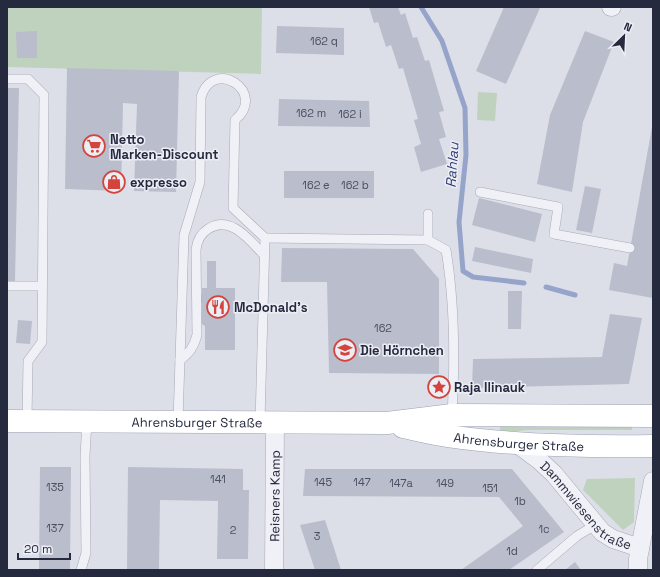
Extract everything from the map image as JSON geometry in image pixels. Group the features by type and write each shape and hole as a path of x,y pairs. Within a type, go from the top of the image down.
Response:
{"main road":[{"name":"Ahrensburger Straße","path":"17,420 387,423 452,415 653,416"},
{"name":"Ahrensburger Straße","path":"387,423 447,436 516,443 653,446"}],"street":[{"name":"Reisners Kamp","path":"268,422 274,570"},
{"name":"Dammwiesenstraße","path":"516,443 539,460 554,474 602,532 608,537 640,548"},
{"name":"Dammwiesenstraße","path":"638,570 638,559 653,482"}],"lane":[{"path":"7,79 28,79 44,95 42,342 28,361 17,420"},
{"path":"178,421 184,235 200,182 201,97 208,84 218,79 228,79 236,83 245,96 243,111 235,120 233,208 265,238 428,240 446,250 452,301 452,415"},
{"path":"480,192 558,207 554,234 630,248"},
{"path":"428,214 428,240"},
{"path":"180,360 191,351 195,343 196,250 197,242 202,234 211,226 223,224 232,226 240,231 265,256"},
{"path":"265,238 268,422"},
{"path":"7,286 42,286"},
{"path":"81,570 86,553 85,456 88,421"},
{"path":"537,570 577,536 595,524"}],"green space":[{"path":"7,7 262,7 261,74 7,67"},
{"path":"478,92 497,93 495,121 477,120"},
{"path":"500,425 632,425 632,430 528,430 500,433"},
{"path":"635,478 634,522 623,530 583,490 587,479"}],"building":[{"path":"369,7 398,7 401,15 405,13 413,38 417,37 425,61 429,60 444,111 439,112 446,137 439,139 447,164 421,172 414,147 421,144 414,120 418,119 403,68 399,69 391,45 386,47 378,22 374,23"},
{"path":"504,7 540,8 506,84 476,71"},
{"path":"277,26 344,28 344,55 276,53"},
{"path":"37,31 37,58 17,58 16,32"},
{"path":"585,31 614,42 583,122 572,192 537,184 550,115"},
{"path":"67,68 179,71 176,192 134,191 137,104 123,103 121,191 65,189"},
{"path":"7,88 19,88 15,281 7,281"},
{"path":"279,99 369,101 370,127 278,126"},
{"path":"652,127 653,298 609,290 614,263 627,266"},
{"path":"284,171 374,171 374,198 284,198"},
{"path":"585,186 601,189 592,233 576,230"},
{"path":"479,198 542,214 535,242 472,225"},
{"path":"475,247 533,259 531,273 472,261"},
{"path":"282,248 413,249 439,279 439,374 329,373 327,282 281,282"},
{"name":"McDonald's","path":"207,261 216,261 216,288 235,288 235,350 205,350 205,326 200,323 202,303 200,303 200,294 202,295 202,288 207,288"},
{"path":"508,291 522,291 521,329 508,329"},
{"path":"610,314 642,318 629,384 472,388 473,359 602,357"},
{"path":"18,320 32,321 30,344 16,343"},
{"path":"40,467 71,467 70,570 39,570"},
{"path":"128,467 243,469 243,490 249,490 248,559 217,559 218,501 160,500 159,570 127,570"},
{"path":"305,469 512,469 564,532 509,570 461,570 523,526 499,497 303,496"},
{"path":"325,520 341,570 315,570 300,525"},
{"path":"575,562 581,570 565,570"}],"waterway":[{"name":"Rahlau","path":"421,7 442,41 465,108 466,155 459,222 463,271 473,277 524,283"},
{"name":"Rahlau","path":"546,287 575,295"}],"place":[{"name":"Netto Marken-Discount","path":"94,146"},
{"name":"expresso","path":"114,182"},
{"name":"McDonald's","path":"218,307"},
{"name":"Die Hörnchen","path":"345,350"},
{"name":"Raja Ilinauk","path":"439,387"}]}
